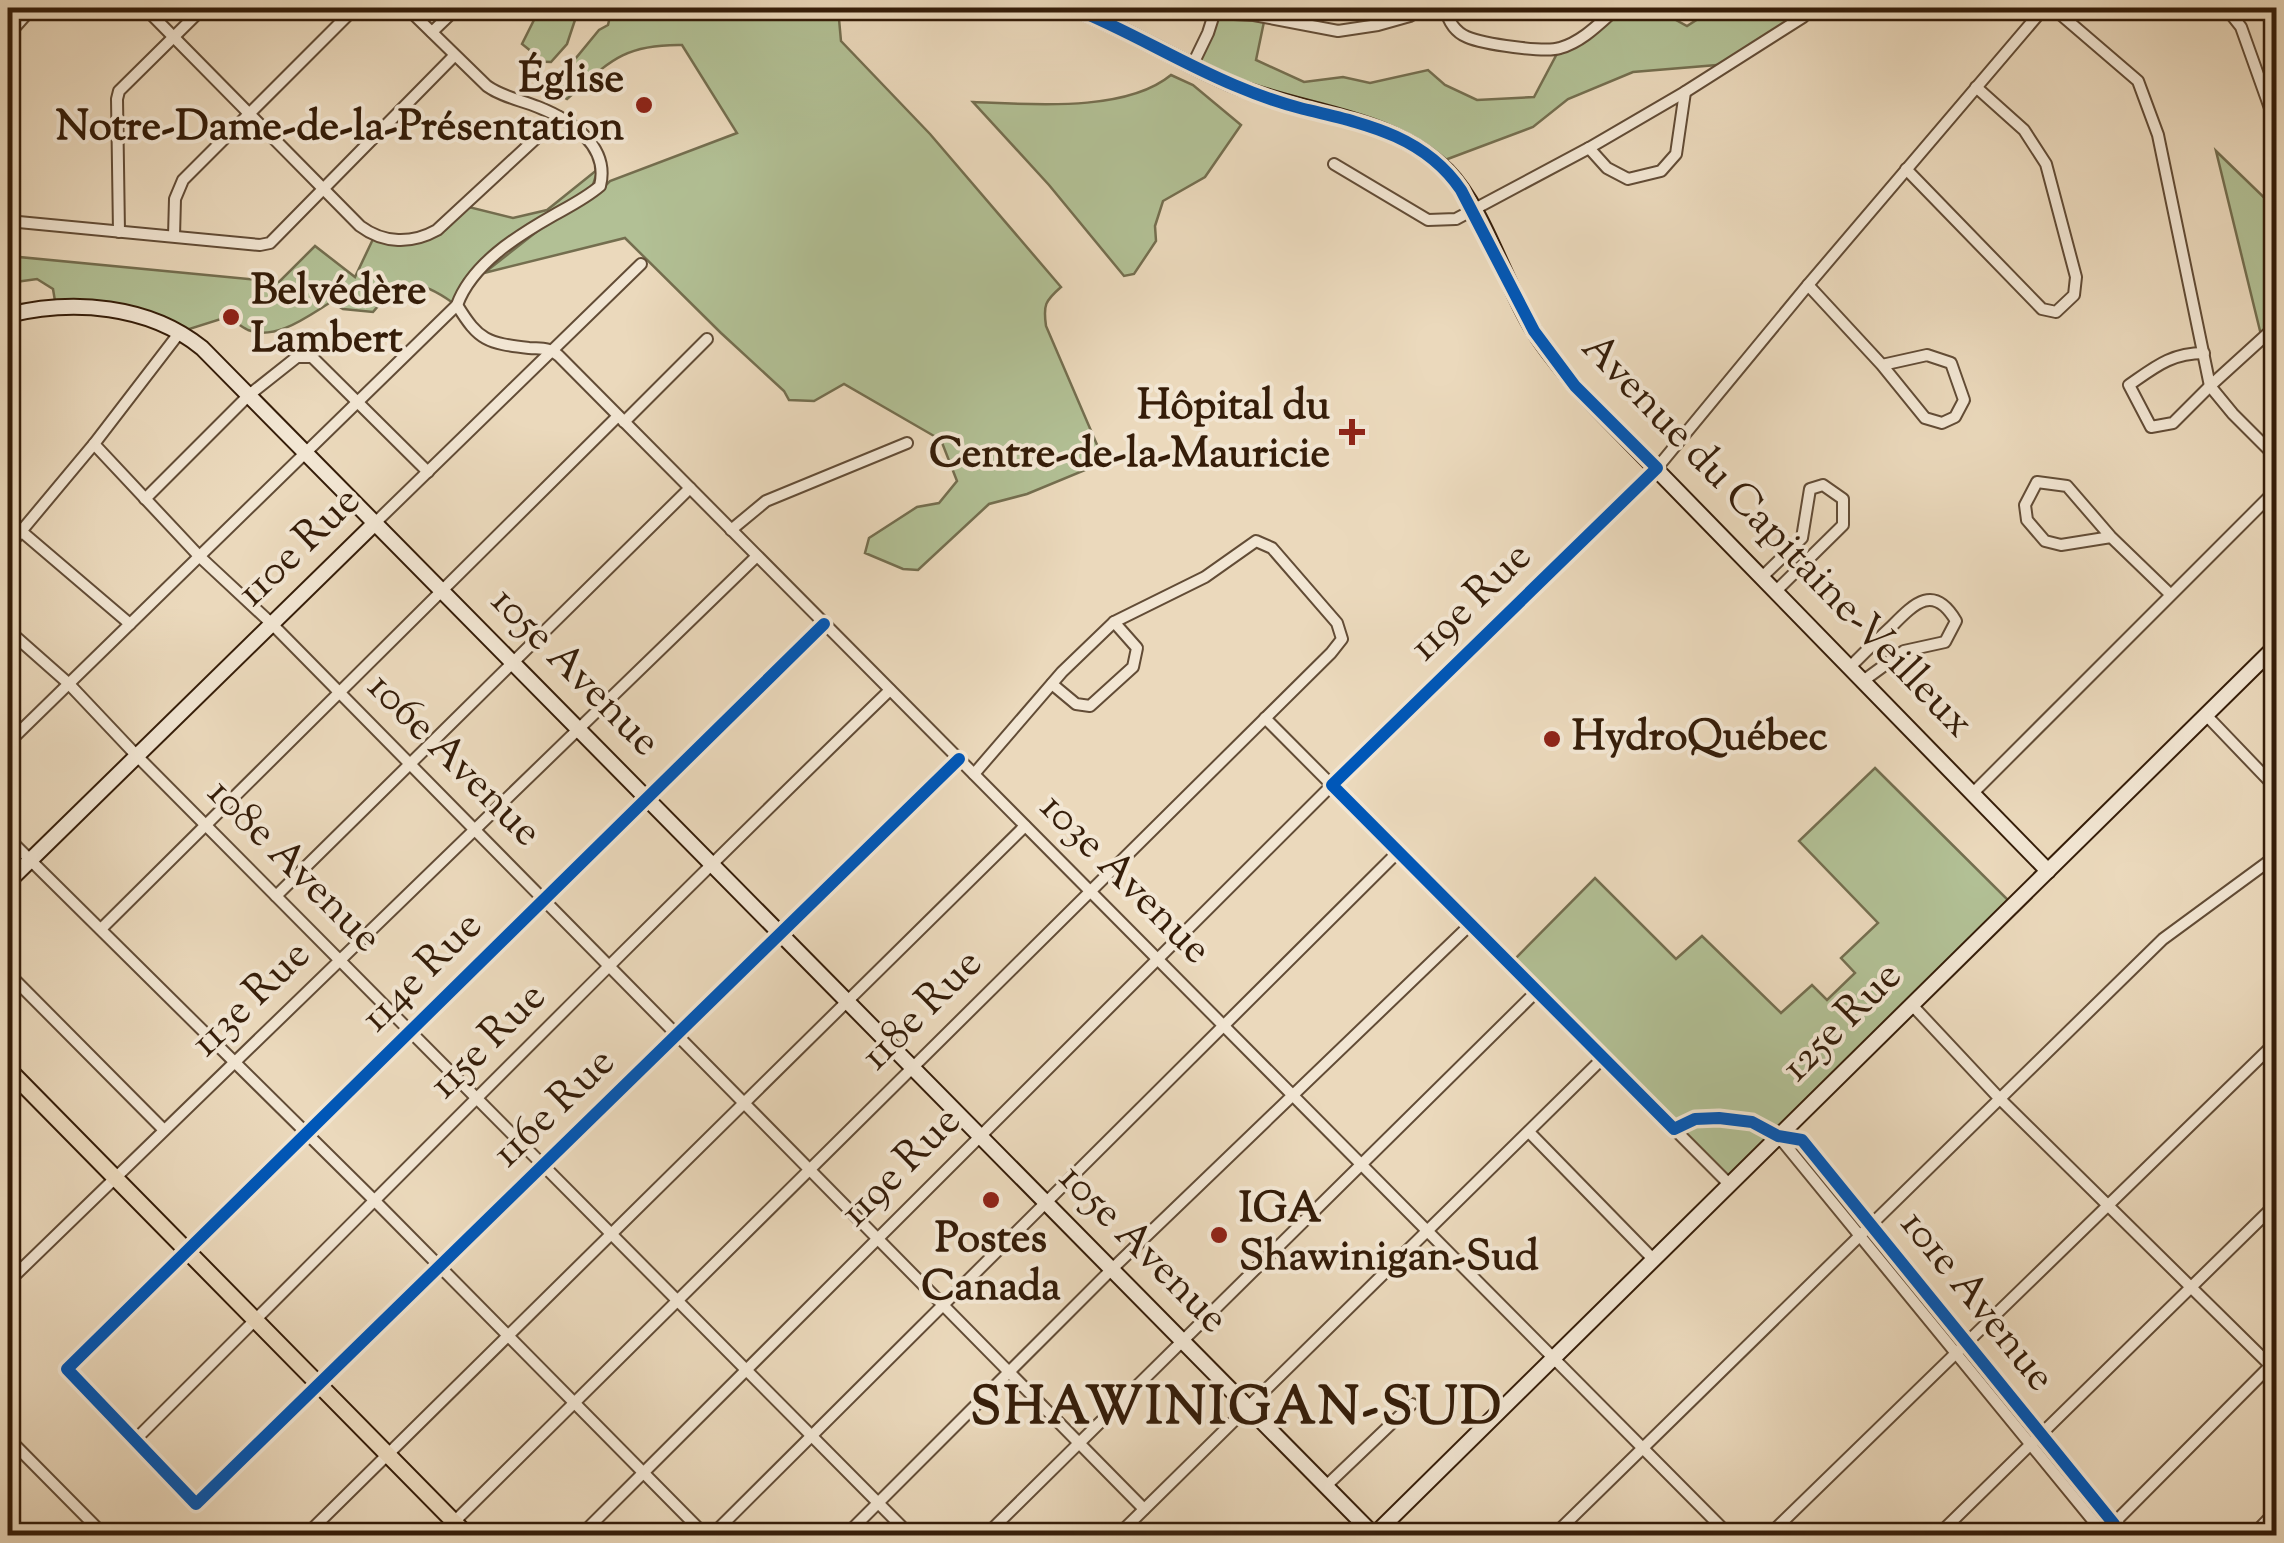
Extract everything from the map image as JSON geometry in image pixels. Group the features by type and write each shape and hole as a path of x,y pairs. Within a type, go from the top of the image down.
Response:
{"main road":[{"path":"8,1070 468,1536"}],"street":[{"path":"8,35 32,8"},
{"path":"146,8 371,234 391,240 424,237 446,223 559,117"},
{"path":"119,232 119,92 203,8"},
{"path":"174,236 176,199 183,180 354,8"},
{"path":"8,742 457,306 468,283 492,258 600,186 599,153 582,134 540,107 496,93 407,8"},
{"path":"432,32 457,8"},
{"name":"Avenue du Capitaine-Veilleux","path":"1073,8 1272,100 1393,133 1422,150 1447,172 1474,210 1534,331 1576,386 2048,871"},
{"path":"1192,66 1215,10 1338,31 1378,25 1424,8"},
{"path":"1445,8 1452,26 1467,37 1536,51 1560,48 1592,31 1617,8"},
{"path":"1334,164 1428,220 1456,219 1685,92 1812,8"},
{"name":"119e Rue","path":"580,1536 1332,784 1657,468 2044,8"},
{"path":"2054,8 2138,81 2158,135 2210,386 2276,457"},
{"path":"2226,8 2241,27 2276,117"},
{"path":"8,221 270,243 454,56"},
{"path":"1906,170 2042,309 2056,312 2074,295 2076,277 2046,164 2024,130 1976,88"},
{"path":"1590,148 1607,168 1628,178 1661,171 1676,154 1685,92"},
{"name":"110e Rue","path":"8,882 640,264"},
{"path":"1808,285 1925,418 1942,422 1955,417 1964,400 1951,363 1927,355 1882,365"},
{"path":"457,306 480,337 553,350"},
{"name":"105e Avenue","path":"8,315 56,307 105,310 144,317 180,332 202,348 1374,1535"},
{"path":"2204,353 2182,353 2128,385 2150,428 2172,424 2276,326"},
{"path":"8,546 94,444 180,332"},
{"path":"101,929 442,590 707,339"},
{"name":"103e Avenue","path":"553,350 1730,1536"},
{"path":"145,499 249,395 298,357 312,357 428,472"},
{"path":"731,530 766,501 908,443"},
{"name":"106e Avenue","path":"94,444 199,556 272,624 1144,1509"},
{"path":"2111,537 2061,546 2045,541 2027,520 2025,505 2037,482 2067,486 2111,537 2170,594"},
{"path":"1762,577 1802,538 1810,488 1823,484 1843,500 1844,525 1776,591"},
{"path":"276,896 690,488"},
{"path":"1973,794 2276,490"},
{"path":"22,531 130,624"},
{"name":"118e Rue","path":"454,1522 1342,639 1337,623 1272,548 1256,541 1206,577 1114,622"},
{"name":"113e Rue","path":"8,1282 757,556"},
{"path":"1850,667 1914,604 1930,599 1946,605 1956,621 1946,642 1904,651 1863,681"},
{"path":"974,774 1052,684 1114,622 1136,648 1133,668 1090,706 1076,704 1052,684"},
{"name":"114e Rue","path":"135,1440 67,1369 824,624"},
{"name":"108e Avenue","path":"8,630 68,683 912,1536"},
{"name":"125e Rue","path":"1374,1535 2276,646"},
{"name":"115e Rue","path":"135,1440 890,690"},
{"path":"2206,714 2276,788"},
{"path":"1266,718 1730,1185"},
{"name":"116e Rue","path":"135,1440 196,1504 959,760"},
{"path":"305,1536 1025,826"},
{"path":"8,838 708,1536 1398,852"},
{"path":"1552,1536 2163,939 2276,856"},
{"path":"845,1536 1112,1269 1471,924"},
{"path":"8,974 164,1130"},
{"path":"984,1536 1537,991"},
{"path":"1912,1005 2000,1099 2275,1365 2103,1534"},
{"path":"1768,1536 2276,1042"},
{"path":"1117,1536 1604,1058"},
{"path":"1529,1132 1653,1259"},
{"name":"101e Avenue","path":"1778,1136 1802,1140 2114,1524"},
{"name":"101e Avenue","path":"1778,1136 2103,1534"},
{"path":"1937,1536 2276,1204"},
{"path":"1326,1486 1412,1404"},
{"path":"8,1438 105,1536"},
{"path":"2252,1536 2276,1511"},
{"path":"1564,1525 1574,1536"}],"green space":[{"path":"540,8 579,8 567,44 551,62 525,61 532,52 522,44"},
{"path":"612,8 838,8 841,41 930,134 1061,287 1046,304 1046,326 1098,447 1098,459 1090,468 1027,494 989,504 918,570 903,569 865,553 869,538 917,507 939,503 957,481 941,440 844,384 814,401 789,400 625,238 484,273 610,181 737,133 682,45 645,48 618,58 567,99 542,86 571,64 599,30 608,25"},
{"path":"1617,8 1654,8 1687,26 1715,8 1812,8 1729,64 1633,72 1568,99 1533,127 1437,163 1422,150 1192,66 1214,13 1265,17 1256,60 1304,82 1343,77 1370,83 1428,70 1445,85 1477,100 1534,97 1560,48"},
{"path":"1171,75 1193,85 1241,125 1205,177 1163,201 1155,226 1156,241 1134,274 1124,276 973,102 1103,101 1129,96"},
{"path":"2216,151 2276,209 2276,326 2262,339"},
{"path":"598,169 592,188 482,259 464,280 453,303 411,284 394,290 373,312 343,309 331,302 281,330 259,333 227,317 180,332 157,321 56,307 53,289 37,279 8,283 8,256 279,282 315,246 355,277 374,237 412,242 469,207 513,218 547,210"},
{"path":"1875,768 2013,905 1730,1185 1510,964 1595,878 1676,959 1702,936 1781,1013 1812,985 1827,1000 1855,973 1841,958 1878,923 1799,841"}],"cycle path":[{"path":"1073,8 1242,88 1368,126 1409,143 1428,156 1461,190 1534,331 1575,386 1657,468 1332,785 1674,1129 1695,1119 1719,1118 1752,1122 1778,1136 1802,1140 2114,1524 2102,1536"},
{"path":"824,624 67,1369 196,1504 959,759"}],"place":[{"name":"Église Notre-Dame-de-la-Présentation","path":"644,105"},
{"name":"Belvédère Lambert","path":"231,317"},
{"name":"Hôpital du Centre-de-la-Mauricie","path":"1352,432"},
{"name":"HydroQuébec","path":"1552,739"},
{"name":"Postes Canada","path":"991,1200"},
{"name":"IGA Shawinigan-Sud","path":"1219,1235"}],"district":[{"name":"SHAWINIGAN-SUD","path":"1237,1410"}]}
